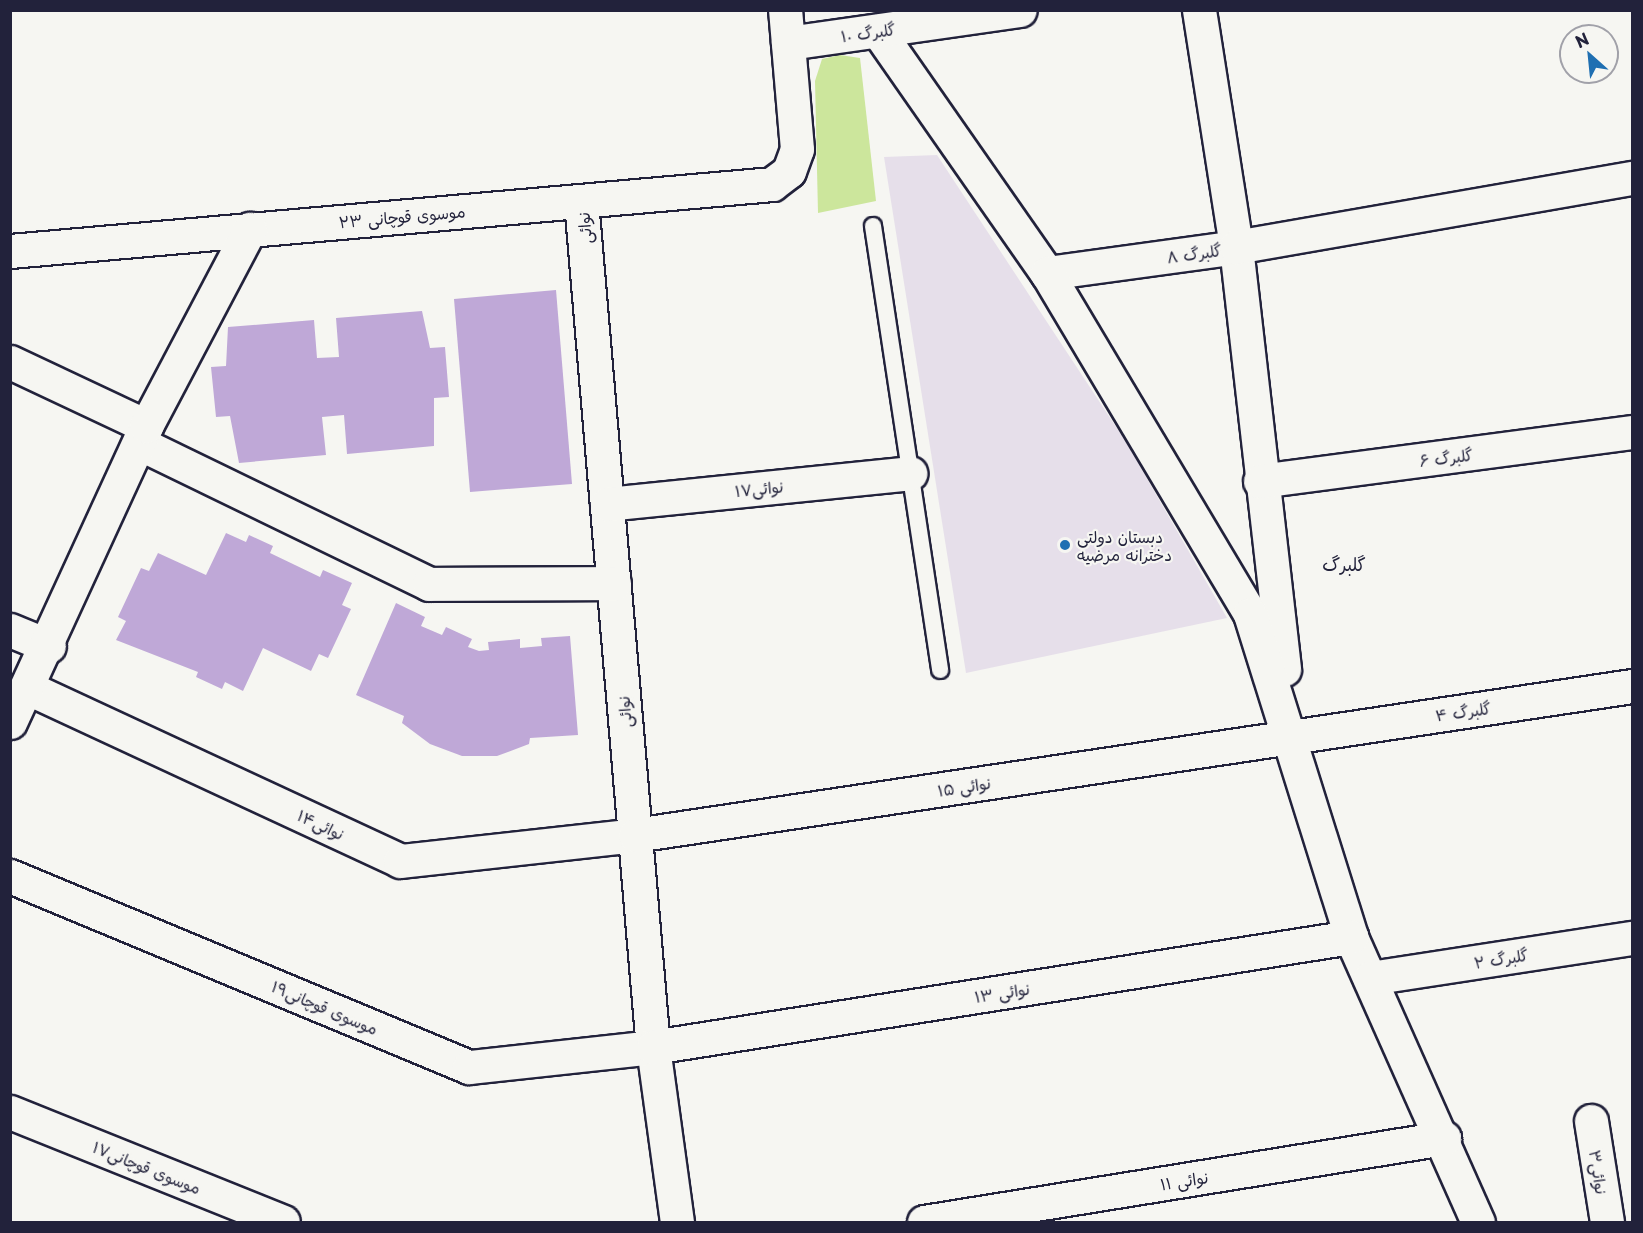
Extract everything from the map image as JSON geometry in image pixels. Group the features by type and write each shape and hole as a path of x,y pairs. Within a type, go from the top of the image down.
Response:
{"street":[{"path":"785,10 788,44"},
{"name":"گلبرگ ۱۰","path":"788,44 1020,10"},
{"path":"1199,10 1236,247 1260,481 1293,736"},
{"path":"878,31 1047,273 1250,614 1293,736 1351,936 1444,1138 1478,1222"},
{"name":"موسوی قوچانی ۲۳","path":"10,251 772,184 789,171 797,149 788,44"},
{"name":"گلبرگ ۸","path":"1047,273 1236,247 1632,178"},
{"name":"نوائی","path":"581,201 653,1047 677,1222"},
{"path":"10,722 49,646 143,435 250,229"},
{"path":"10,362 143,435 429,584 614,583"},
{"name":"گلبرگ ۶","path":"1260,481 1632,432"},
{"name":"نوائی۱۷","path":"607,504 910,473"},
{"path":"10,630 49,646"},
{"name":"گلبرگ ۴","path":"1293,736 1632,686"},
{"name":"نوائی۱۴","path":"28,688 400,861 635,835"},
{"name":"نوائی ۱۵","path":"635,835 1293,736"},
{"name":"موسوی قوچانی۱۹","path":"10,876 469,1067 653,1047"},
{"name":"نوائی ۱۳","path":"653,1047 1351,936"},
{"name":"گلبرگ ۲","path":"1370,978 1632,938"},
{"name":"موسوی قوچانی۱۷","path":"10,1112 283,1222"},
{"name":"نوائی۳","path":"1591,1121 1607,1222"},
{"name":"نوائی ۱۱","path":"924,1222 1444,1138"}],"lane":[{"path":"873,226 940,670"}],"shaded area":[{"path":"937,155 1126,442 1227,618 966,673 884,157"}],"green space":[{"path":"840,55 860,58 876,201 818,213 815,81 822,59"}],"building":[{"path":"556,290 572,484 470,492 454,299"},
{"path":"422,311 430,348 445,347 449,397 434,398 434,446 347,454 344,415 322,417 326,455 239,463 230,416 216,417 211,367 226,366 228,327 314,320 317,358 339,357 336,318"},
{"path":"226,533 246,542 249,535 273,546 270,553 320,577 323,570 352,583 342,605 351,609 328,658 319,654 311,671 263,648 243,691 225,682 222,689 196,677 198,672 116,640 126,621 118,617 141,568 149,571 158,553 206,575"},
{"path":"396,603 425,617 421,626 442,635 446,627 472,639 468,647 479,651 489,650 488,642 520,639 520,648 542,646 541,638 570,636 578,735 530,738 529,744 497,756 462,756 430,744 402,723 404,716 356,695"}],"place":[{"name":"دبستان دولتی دخترانه مرضیه","path":"1065,545"}],"district":[{"name":"گلبرگ","path":"1344,564"}]}
